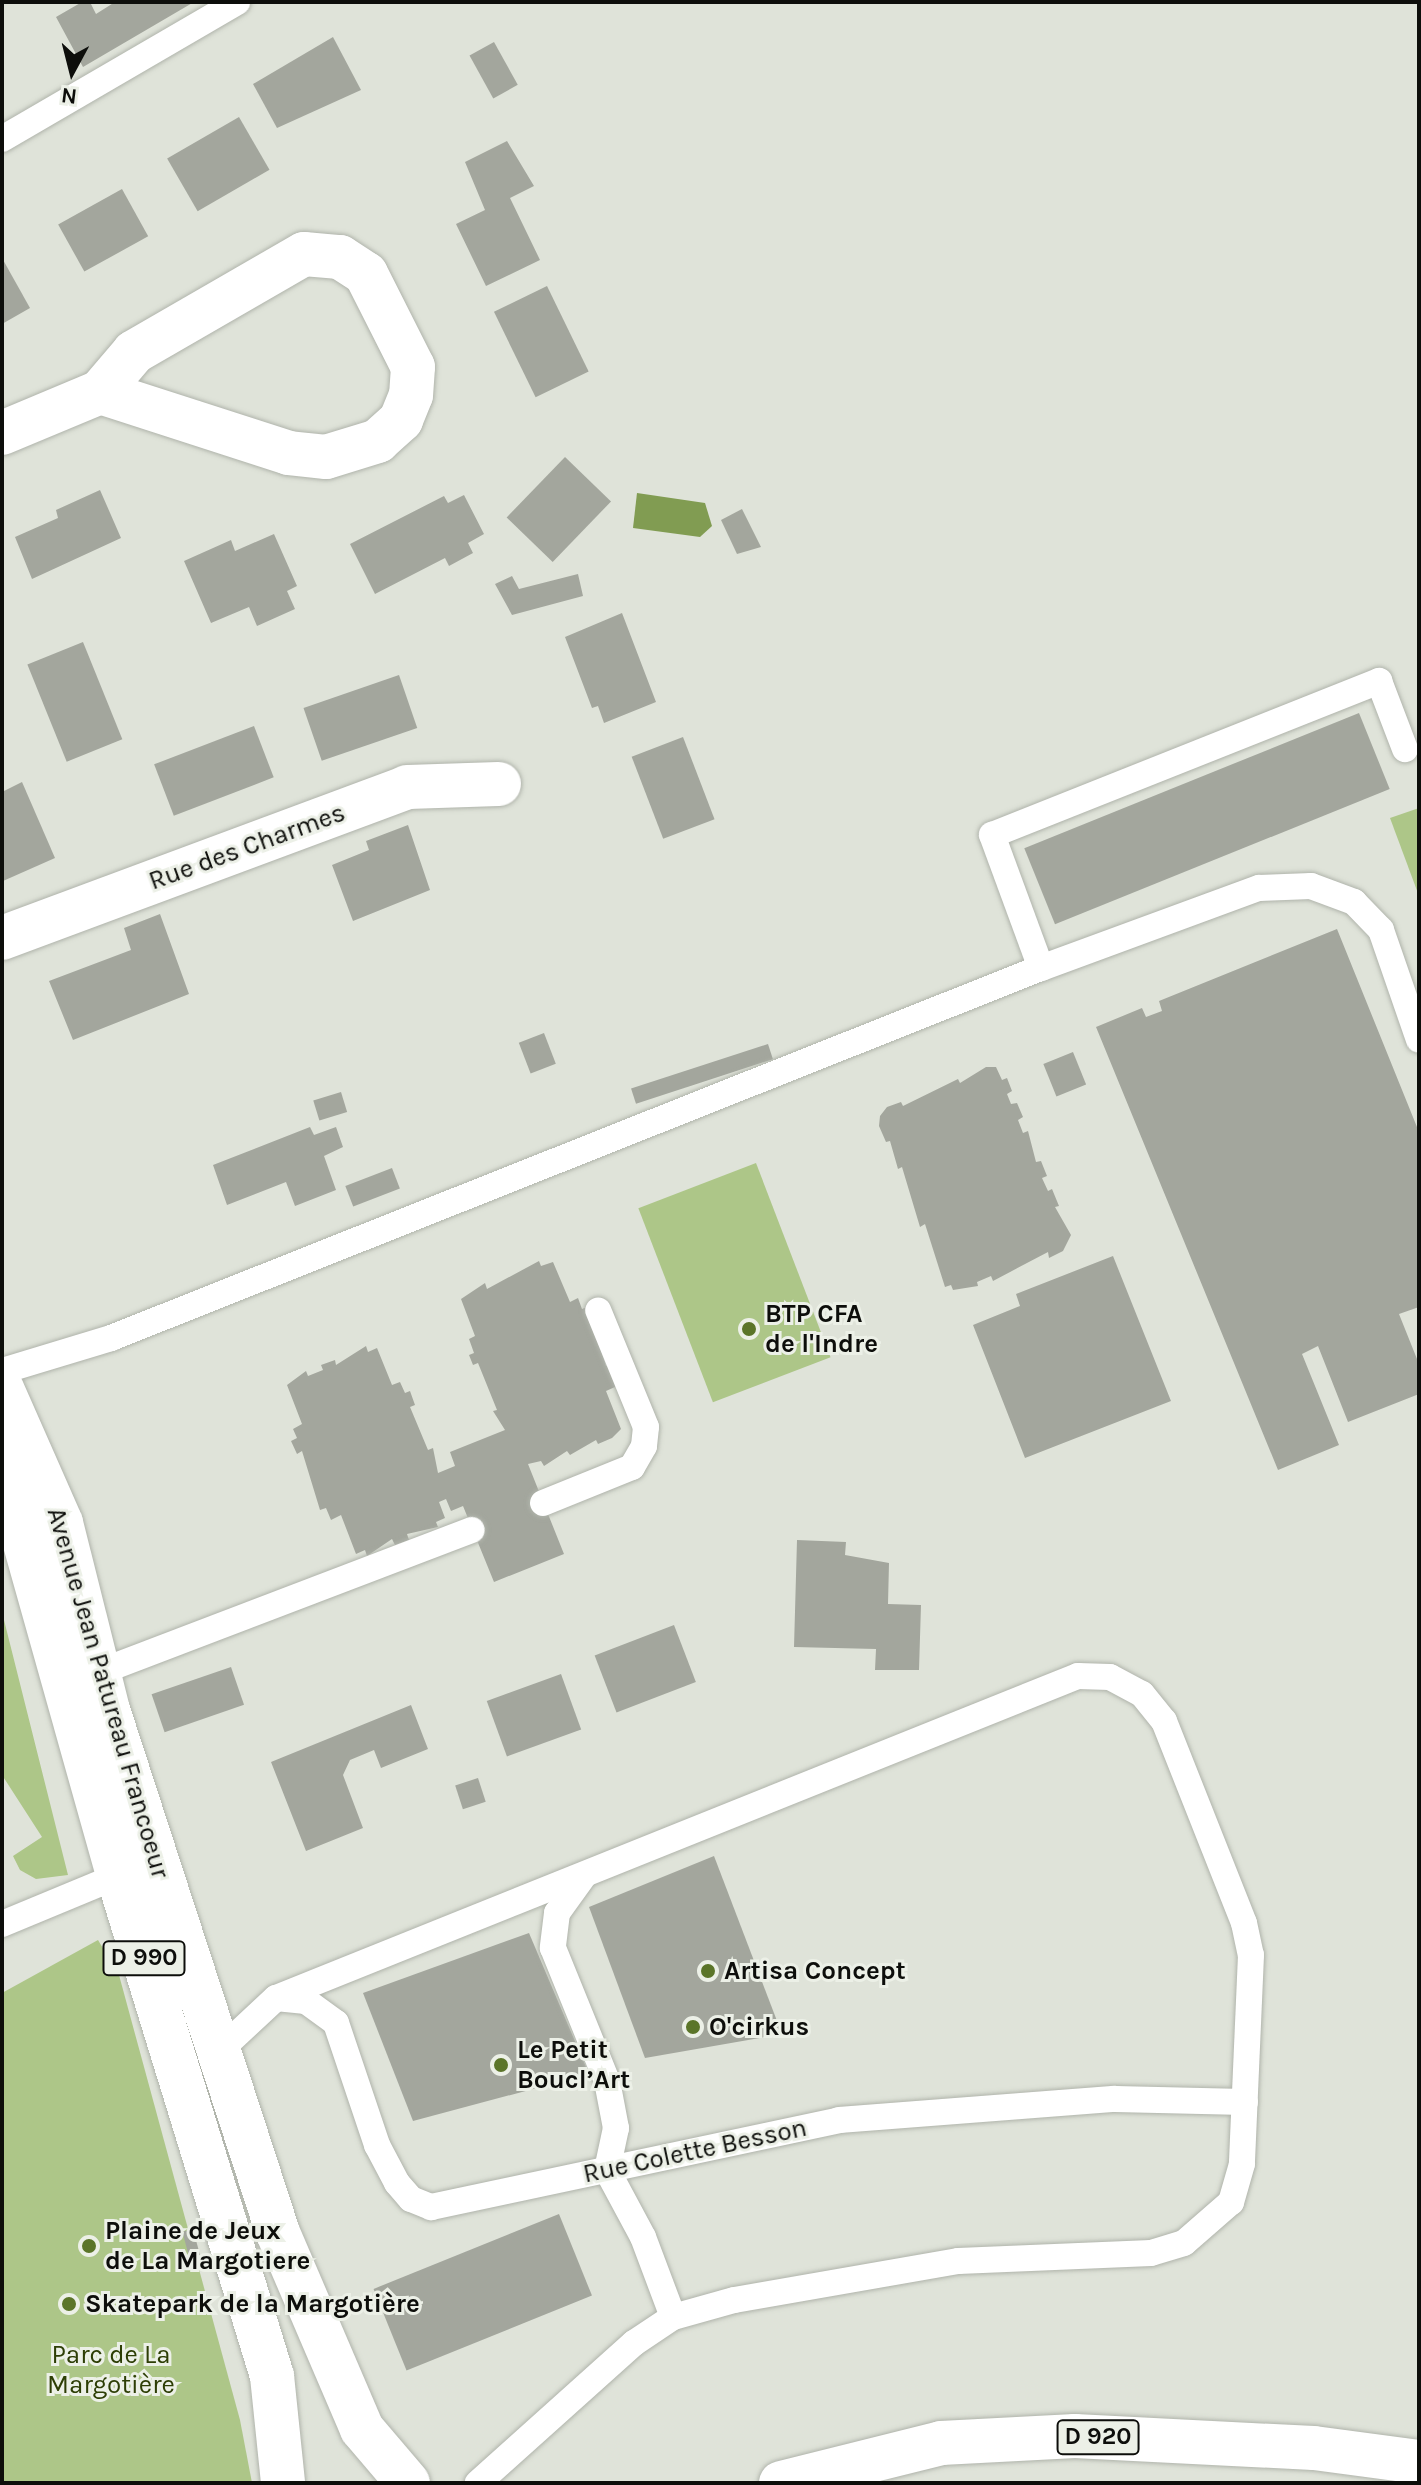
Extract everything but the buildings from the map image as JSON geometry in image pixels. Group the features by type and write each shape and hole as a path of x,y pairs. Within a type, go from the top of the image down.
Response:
{"main road":[{"path":"2,433 100,392 134,352 304,254 340,257 366,274 413,367 411,395 401,420 378,441 326,457 289,453 100,392"},
{"name":"Rue des Charmes","path":"2,938 407,787 499,784"},
{"name":"Avenue Jean Patureau Francoeur","path":"2,1389 61,1523 97,1673 278,2233 362,2429 408,2483"},
{"name":"Avenue Jean Patureau Francoeur","path":"2,1432 9,1487 118,1876 272,2376 283,2483"},
{"name":"D 920","path":"781,2483 941,2443 1075,2436 1298,2447 1419,2462"}],"lane":[{"path":"2,139 237,2"},
{"path":"1041,968 992,835 1379,681 1405,749"},
{"path":"2,1371 111,1338 1041,968 1259,888 1311,886 1354,902 1381,930 1419,1040"},
{"path":"543,1503 632,1467 644,1446 646,1427 598,1310"},
{"path":"97,1673 472,1530"},
{"path":"218,2052 276,1998 1078,1676 1110,1677 1142,1694 1164,1721 1244,1923 1251,1955 1242,2164 1231,2202 1184,2243 1151,2253 958,2261 734,2300 673,2317 634,2343 478,2483"},
{"path":"585,1874 565,1895 552,1939 607,2081 616,2128 607,2170 643,2237 673,2317"},
{"path":"2,1924 118,1876"},
{"name":"Rue Colette Besson","path":"276,1998 306,2001 336,2023 377,2145 411,2199 431,2207 454,2206 839,2120 1115,2099 1245,2102"}],"green space":[{"path":"1419,808 1419,896 1390,818"},
{"path":"756,1163 831,1357 713,1402 638,1208"},
{"path":"2,1612 68,1875 36,1879 20,1870 13,1856 42,1837 2,1775"},
{"name":"Parc de La Margotière","path":"98,1940 119,1975 240,2420 252,2483 2,2483 2,1993"}],"shaded area":[{"path":"637,493 705,503 712,526 700,537 633,528"}],"place":[{"name":"BTP CFA de l'Indre","path":"749,1329"},
{"name":"Artisa Concept","path":"708,1971"},
{"name":"O'cirkus","path":"693,2027"},
{"name":"Le Petit Boucl’Art","path":"501,2065"},
{"name":"Plaine de Jeux de La Margotiere","path":"89,2246"},
{"name":"Skatepark de la Margotière","path":"69,2304"}]}
